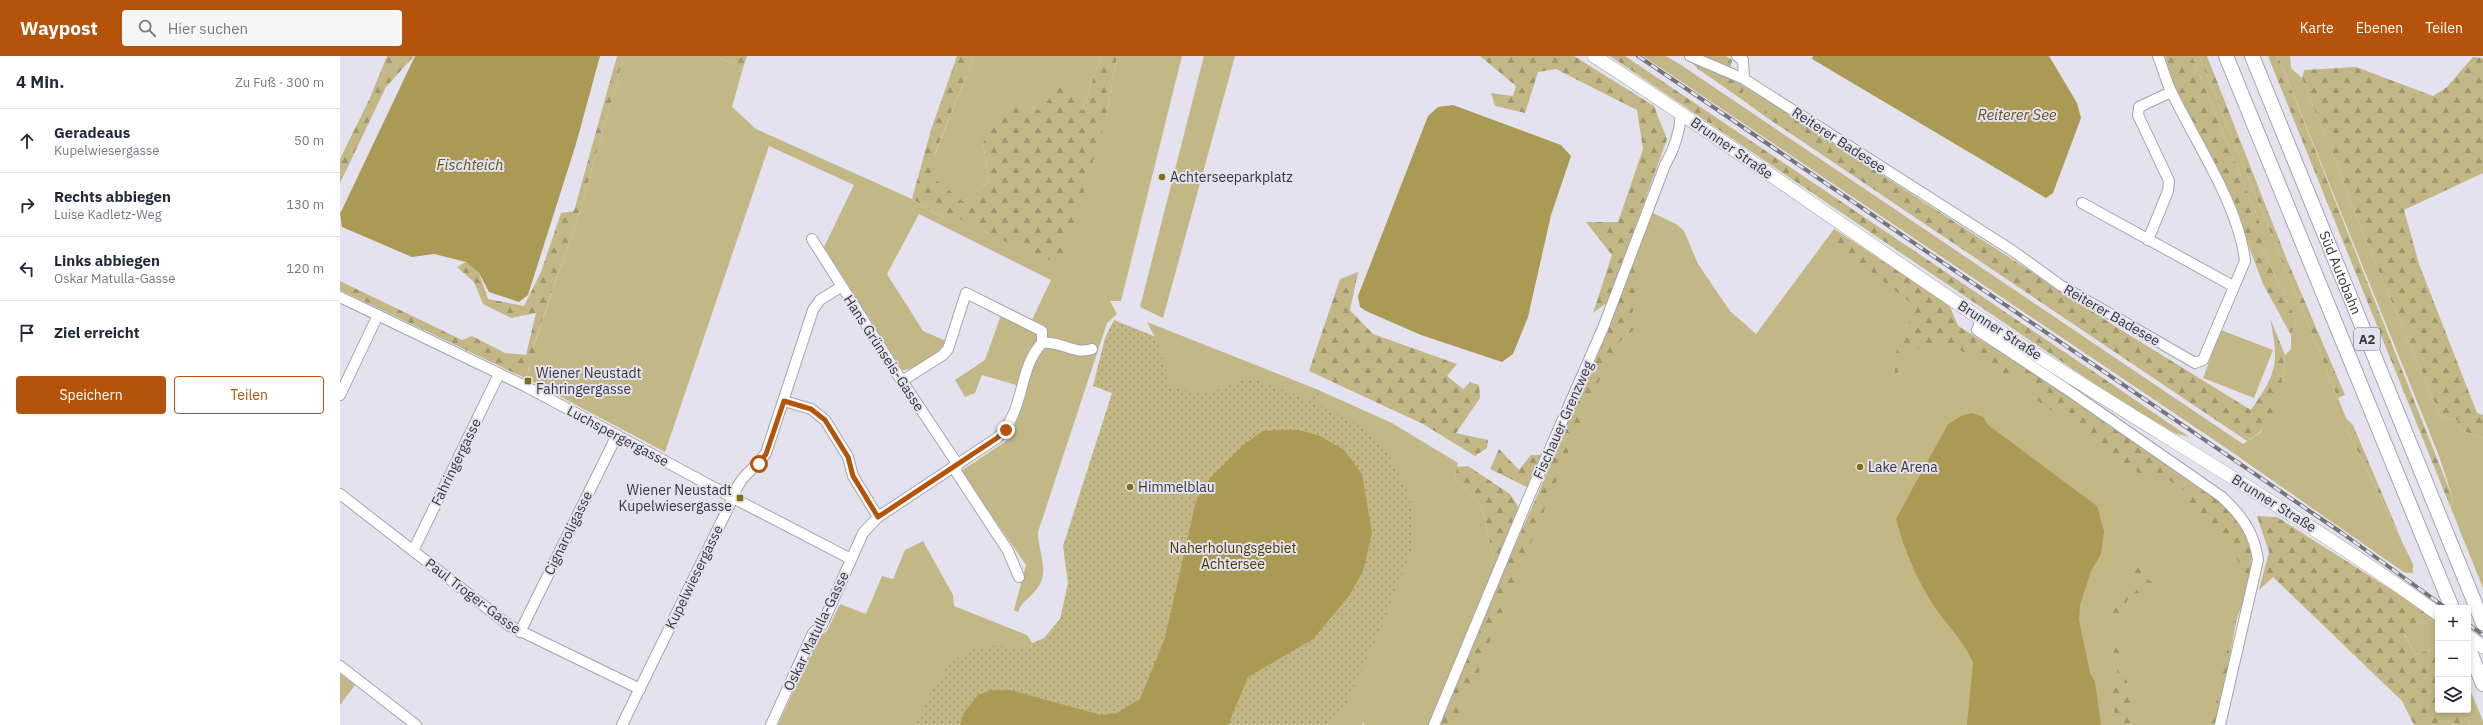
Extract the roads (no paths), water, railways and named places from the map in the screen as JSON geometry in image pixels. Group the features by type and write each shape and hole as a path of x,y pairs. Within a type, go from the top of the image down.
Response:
{"highway":[{"name":"Süd Autobahn","path":"2226,56 2451,605"},
{"name":"Süd Autobahn","path":"2252,56 2483,622"},
{"path":"2471,655 2483,684"}],"main road":[{"name":"Brunner Straße","path":"1594,56 1681,112 1982,320 2344,547 2435,612"},
{"path":"2471,638 2483,647"}],"street":[{"name":"Reiterer Badesee","path":"1690,56 1744,79 2013,251 2060,285 2195,364 2203,360 2233,286 2245,261 2243,245 2216,178 2171,92 2158,56"},
{"path":"1737,56 1743,60 1744,79"},
{"path":"2148,240 2168,191 2169,181 2138,115 2139,107 2171,92"},
{"name":"Fischauer Grenzweg","path":"1434,725 1528,499 1603,328 1664,165 1674,150 1680,127 1681,112"},
{"path":"2082,203 2233,286"},
{"name":"Hans Grünseis-Gasse","path":"812,239 841,287 956,466 1008,551 1019,577"},
{"name":"Kupelwiesergasse","path":"622,725 742,477 759,464 766,454 813,310 820,300 841,287"},
{"path":"902,381 943,355 948,349 966,293 1042,331 1042,343 1054,342 1083,352 1092,349"},
{"name":"Luchspergergasse","path":"340,297 500,374 851,559"},
{"path":"340,395 378,315"},
{"path":"1982,320 1977,330 2065,388 2222,497 2235,509 2255,540 2258,560 2220,725"},
{"name":"Oskar Matulla-Gasse","path":"771,725 813,633 822,625 863,532 878,517 956,466 1006,430 1014,416 1033,353 1042,343"},
{"name":"Fahringergasse","path":"413,551 500,374"},
{"path":"784,401 811,409 825,420 848,457 853,476 878,517"},
{"name":"Cignaroligasse","path":"520,632 617,435"},
{"name":"Paul Troger-Gasse","path":"340,494 520,632 640,689"},
{"path":"340,666 416,725"}],"water":[{"name":"Fischteich","path":"415,56 600,56 576,144 528,295 519,302 489,292 479,273 466,262 434,254 412,257 342,227 340,214"},
{"name":"Reiterer See","path":"1813,56 2049,56 2077,103 2081,118 2053,193 2046,198 1812,59"},
{"path":"1453,105 1561,145 1571,156 1551,215 1528,317 1513,354 1502,362 1421,335 1360,307 1358,296 1428,116 1438,107"},
{"path":"1972,413 1983,417 1988,425 2097,506 2104,531 2101,554 2091,571 2080,605 2079,620 2090,673 2095,682 2101,725 1967,725 1973,663 1962,643 1938,612 1918,579 1896,519 1948,424 1963,415"},
{"path":"1299,430 1320,436 1344,450 1362,474 1372,533 1363,571 1349,596 1313,639 1248,677 1228,725 960,725 964,713 978,695 991,690 1010,690 1101,715 1117,713 1140,699 1165,638 1196,501 1210,478 1243,445 1263,431"}],"railway":[{"path":"1638,56 2342,533 2442,605"},
{"path":"2471,626 2483,635"}],"place":[{"name":"Achterseeparkplatz","path":"1162,177"},
{"name":"Wiener Neustadt Fahringergasse","path":"528,381"},
{"name":"Lake Arena","path":"1860,467"},
{"name":"Himmelblau","path":"1130,487"},
{"name":"Wiener Neustadt Kupelwiesergasse","path":"740,498"}],"park label":[{"name":"Naherholungsgebiet Achtersee","path":"1233,556"}]}
